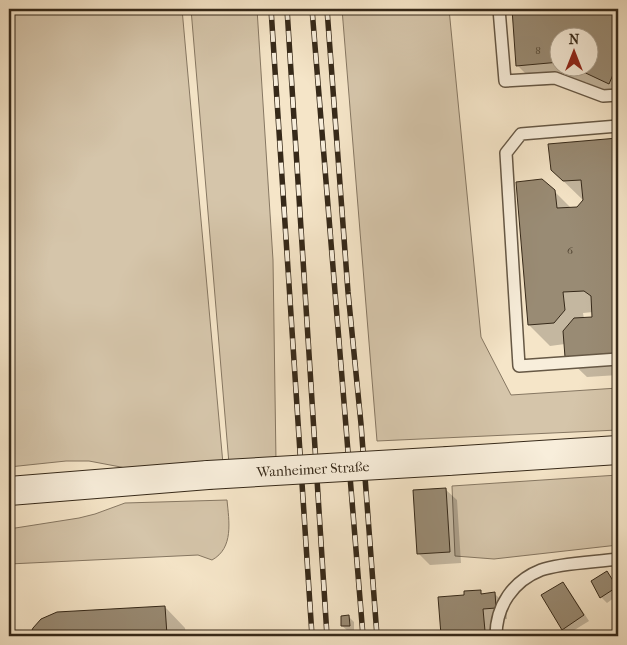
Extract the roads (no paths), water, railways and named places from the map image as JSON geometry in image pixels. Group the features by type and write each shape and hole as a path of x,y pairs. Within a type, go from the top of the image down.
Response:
{"street":[{"name":"Wanheimer Straße","path":"9,491 208,475 618,450"}],"lane":[{"path":"499,9 505,81 555,78 603,96 618,95"},
{"path":"618,126 521,134 506,153 519,366 618,359"},
{"path":"496,636 496,622 502,606 511,590 526,578 542,570 618,559"}],"railway":[{"path":"271,9 312,636"},
{"path":"287,9 327,636"},
{"path":"312,9 363,636"},
{"path":"327,9 348,292 361,424 377,636"}]}
